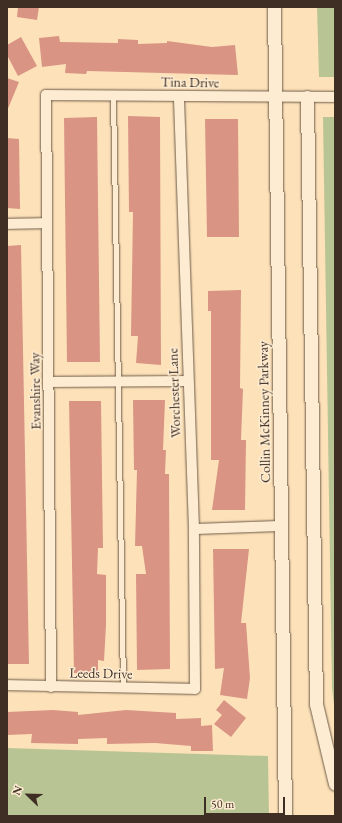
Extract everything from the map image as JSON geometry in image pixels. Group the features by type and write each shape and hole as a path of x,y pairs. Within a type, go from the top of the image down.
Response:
{"street":[{"name":"Collin McKinney Parkway","path":"274,7 285,816"},
{"name":"Tina Drive","path":"46,95 335,97"},
{"name":"Evanshire Way","path":"46,95 51,686"},
{"name":"Worchester Lane","path":"179,96 186,381 194,529 195,689"},
{"path":"307,97 316,704 335,784"},
{"path":"7,224 47,223"},
{"path":"48,382 186,381"},
{"path":"194,529 281,526"},
{"name":"Leeds Drive","path":"7,685 195,689"}],"lane":[{"path":"113,95 123,688"}],"green space":[{"path":"317,7 335,7 335,77 319,77"},
{"path":"323,117 335,117 335,713 332,688"},
{"path":"7,748 268,756 269,816 7,816"}],"building":[{"path":"18,7 39,7 37,20 17,17"},
{"path":"59,36 60,42 118,43 118,39 138,40 138,44 167,43 167,41 212,47 235,45 238,75 87,71 86,74 65,73 66,64 42,67 39,38"},
{"path":"21,37 37,66 18,76 7,55 7,45"},
{"path":"7,78 19,82 7,111"},
{"path":"128,116 160,117 161,365 136,363 138,336 131,336 133,212 129,212"},
{"path":"97,117 100,362 67,362 64,118"},
{"path":"205,119 238,119 239,237 207,237"},
{"path":"7,138 19,139 20,209 7,208"},
{"path":"21,245 29,664 7,664 7,246"},
{"path":"241,290 240,388 243,389 241,440 246,440 245,510 212,510 219,460 211,460 211,311 208,311 208,291"},
{"path":"133,400 165,400 163,450 166,450 165,474 169,474 170,669 137,670 136,574 146,574 142,546 135,546 137,470 134,470"},
{"path":"69,401 101,401 103,548 98,548 97,574 106,575 106,625 104,661 98,660 98,674 74,673"},
{"path":"213,549 249,549 241,623 246,623 250,678 247,699 220,695 224,668 215,669"},
{"path":"224,700 246,718 231,737 214,724 222,715 216,710"},
{"path":"53,710 78,712 78,715 126,710 176,713 176,719 201,718 201,726 212,725 213,751 191,751 191,746 155,743 107,744 107,738 78,739 78,744 31,743 32,734 7,735 7,712"}]}
